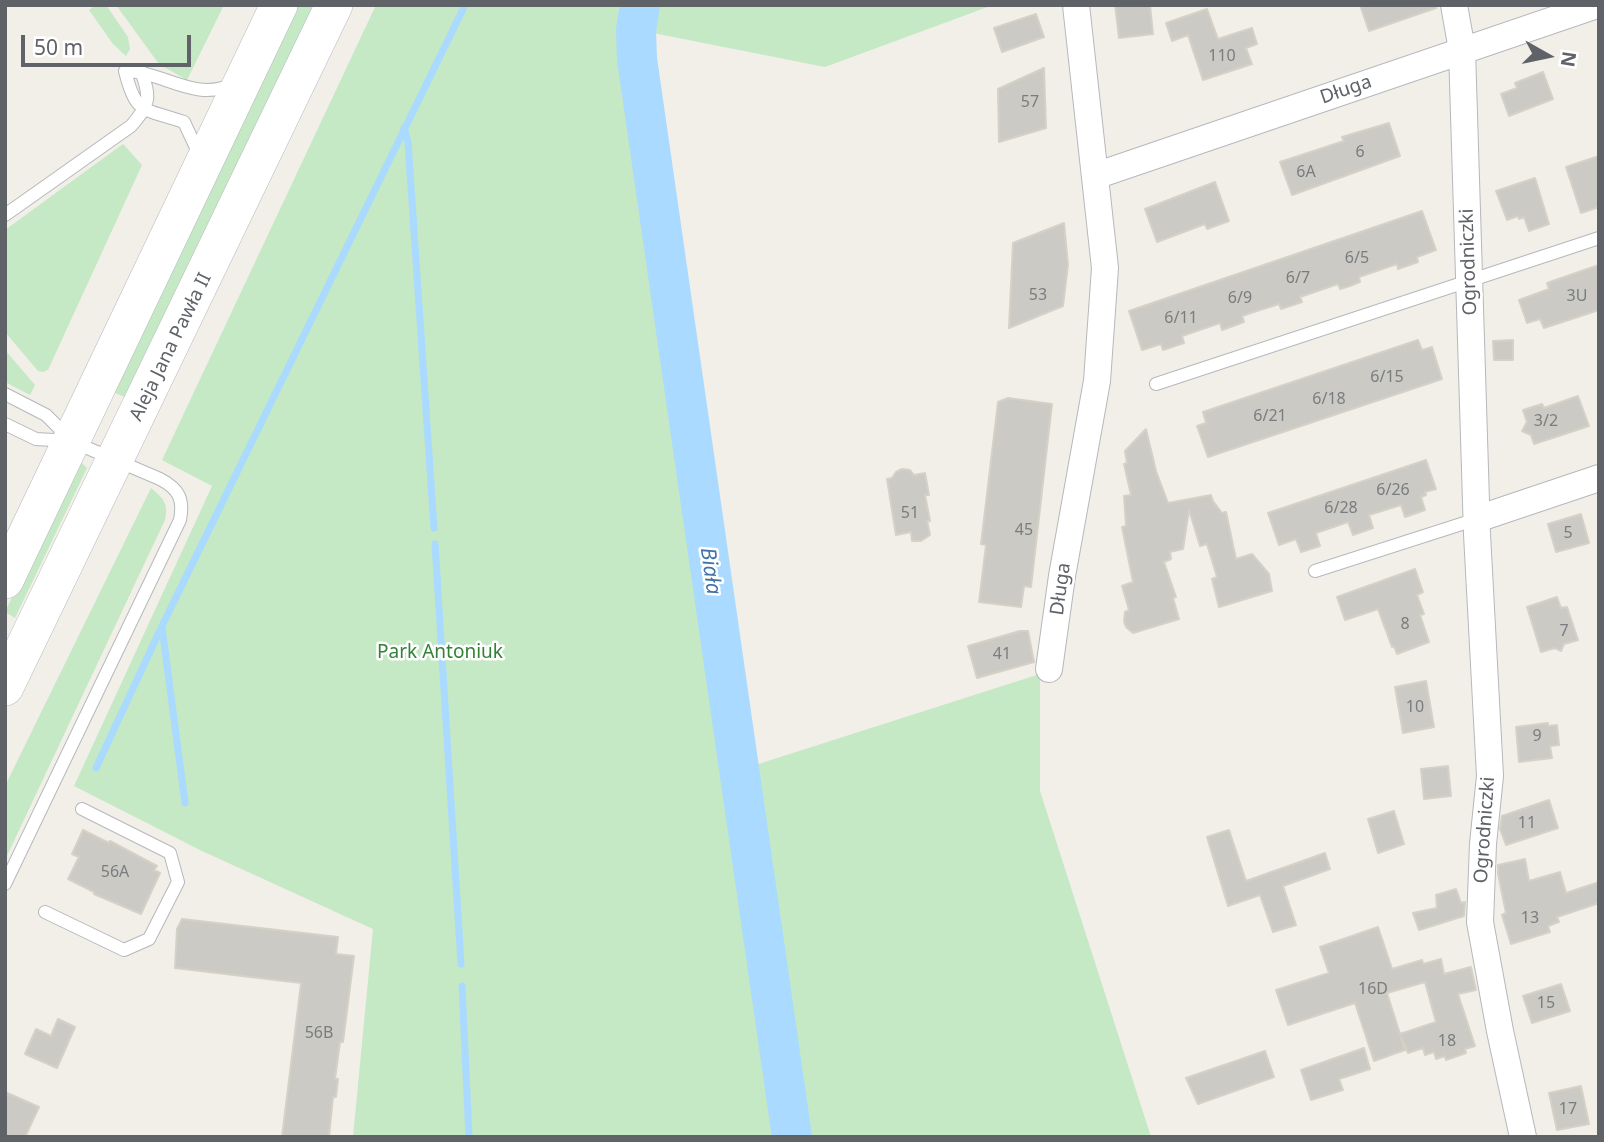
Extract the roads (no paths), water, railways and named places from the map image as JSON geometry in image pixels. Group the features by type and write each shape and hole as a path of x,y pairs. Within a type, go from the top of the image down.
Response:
{"main road":[{"path":"5,580 279,5"},
{"name":"Aleja Jana Pawła II","path":"5,687 14,637 116,460 334,5"}],"street":[{"name":"Długa","path":"1049,669 1062,576 1097,381 1105,268 1076,5"},
{"name":"Ogrodniczki","path":"1454,5 1461,50 1477,519 1490,776 1480,922 1523,1137"},
{"name":"Długa","path":"1095,177 1597,5"},
{"path":"1477,519 1599,478"}],"lane":[{"path":"5,215 124,131 145,111 148,93 141,71 199,90 220,90 244,78"},
{"path":"145,111 184,122 195,142 201,168"},
{"path":"1156,384 1599,238"},
{"path":"5,394 46,415 71,441"},
{"path":"5,424 36,439 71,441 116,460 172,486 182,499 180,520 5,884"},
{"path":"1315,571 1477,519"},
{"path":"46,912 124,950 149,940 178,883 170,853 82,809"}],"waterway":[{"path":"96,768 162,626 465,5"},
{"name":"Biała","path":"640,5 636,30 637,59 792,1137"},
{"path":"404,128 408,142 434,528"},
{"path":"435,544 461,964"},
{"path":"162,627 185,803"},
{"path":"462,986 469,1137"}],"park label":[{"name":"Park Antoniuk","path":"440,653"}]}
